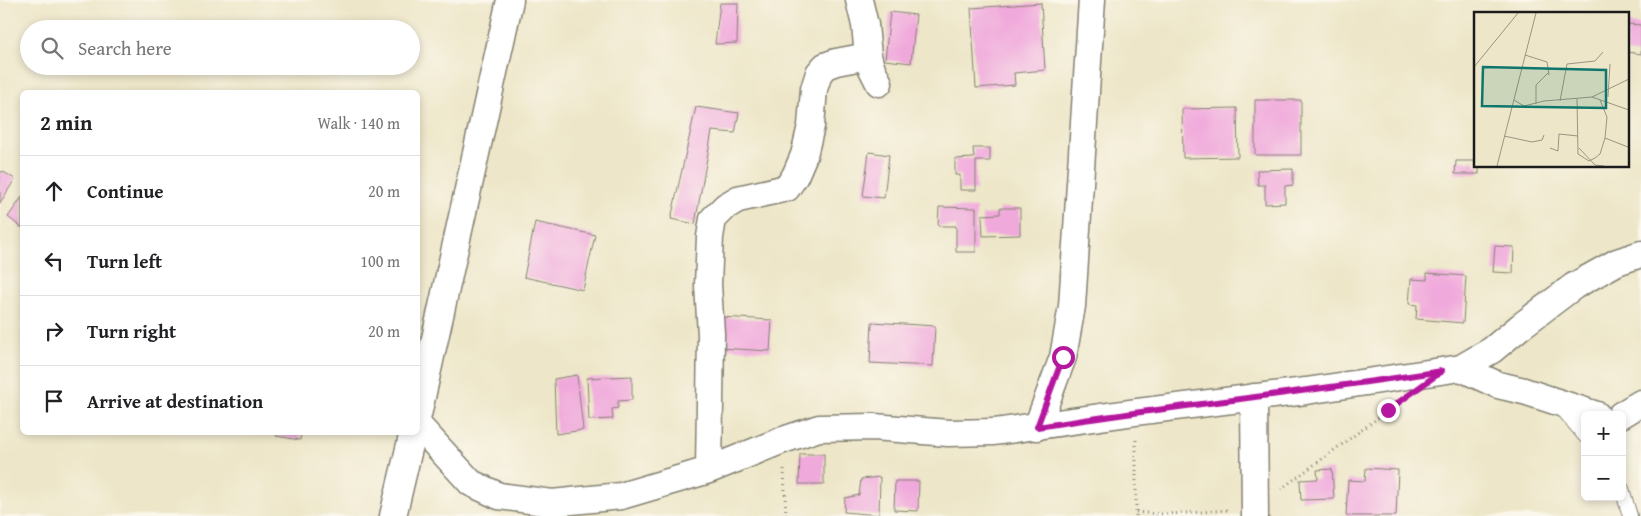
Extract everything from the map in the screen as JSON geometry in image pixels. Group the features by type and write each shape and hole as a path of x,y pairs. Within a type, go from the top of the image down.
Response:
{"street":[{"path":"420,406 510,0"},
{"path":"859,0 865,25 868,56 879,83"},
{"path":"1037,427 1063,357 1072,306 1092,0"},
{"path":"709,470 711,334 708,285 710,237 713,219 726,206 738,199 787,188 795,176 804,155 811,126 814,89 819,73 825,66 836,62 868,56"},
{"path":"420,427 471,483 499,496 552,503 621,496 709,470 783,440 819,428 874,427 948,433 994,432 1461,368 1492,350 1574,286 1617,262 1641,254"},
{"path":"1461,368 1498,385 1524,391 1584,411"},
{"path":"1254,397 1255,511"},
{"path":"1626,412 1641,403"},
{"path":"1626,423 1641,427"},
{"path":"393,516 412,435"}],"lane":[{"path":"1556,402 1581,431"},
{"path":"1626,501 1630,516"}],"path":[{"path":"1136,412 1136,514 1170,515 1228,510 1255,511 1279,490 1396,405"},
{"path":"783,440 786,516"}],"building":[{"path":"720,3 738,3 737,43 715,44"},
{"path":"1041,3 1045,70 1014,73 1015,85 976,88 971,8"},
{"path":"890,12 916,15 911,63 885,60"},
{"path":"1628,24 1641,25 1641,54 1628,52"},
{"path":"1255,100 1301,100 1301,155 1255,155"},
{"path":"696,107 739,113 735,133 712,131 695,224 671,219"},
{"path":"1237,108 1238,157 1183,158 1182,109"},
{"path":"973,148 990,148 990,161 976,161 976,190 960,190 960,175 955,175 955,159 974,158"},
{"path":"869,152 889,155 884,198 863,196"},
{"path":"1456,161 1474,161 1474,168 1479,168 1479,174 1455,174"},
{"path":"1293,169 1293,185 1285,186 1285,203 1265,204 1265,185 1258,185 1257,170"},
{"path":"2,171 15,179 0,203 0,174"},
{"path":"20,200 20,226 8,217"},
{"path":"939,207 976,208 976,252 956,252 956,226 938,226"},
{"path":"1000,208 1020,208 1020,235 983,236 982,215 1000,214"},
{"path":"535,222 595,235 583,290 524,277"},
{"path":"1495,246 1514,247 1513,273 1493,272"},
{"path":"1427,273 1466,276 1463,323 1416,319 1417,305 1409,304 1411,279 1427,280"},
{"path":"721,317 772,320 770,351 719,348"},
{"path":"872,322 935,326 933,366 870,363"},
{"path":"577,375 583,430 556,434 554,379"},
{"path":"632,376 632,400 618,401 618,408 612,409 613,419 589,420 587,378"},
{"path":"276,435 301,435 300,440"},
{"path":"800,454 824,454 824,484 799,484"},
{"path":"1366,468 1398,470 1396,516 1346,516 1348,480 1365,481"},
{"path":"1332,469 1334,499 1301,500 1300,480 1318,479 1317,470"},
{"path":"880,477 879,515 844,512 845,498 859,495 861,479"},
{"path":"895,481 919,481 918,511 894,510"}],"route":[{"path":"1063,357 1037,427 1442,371 1388,410"}]}
